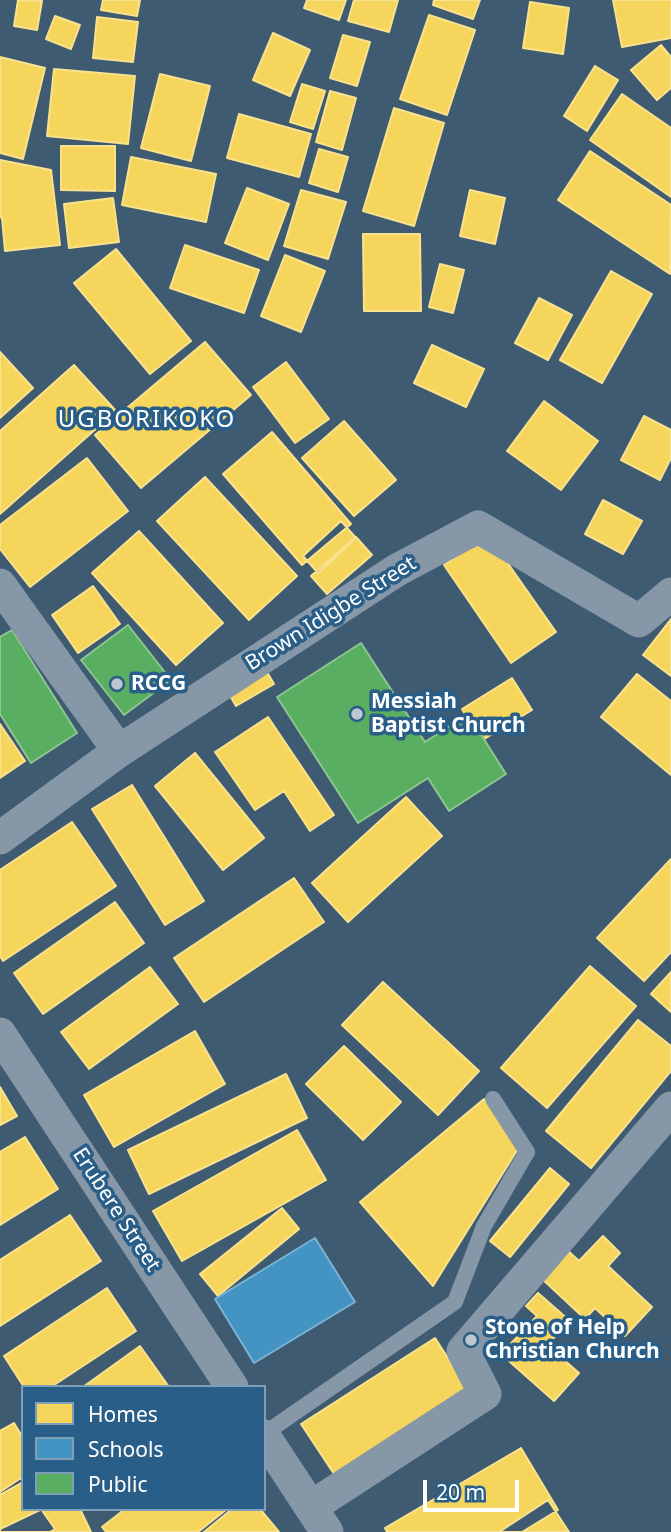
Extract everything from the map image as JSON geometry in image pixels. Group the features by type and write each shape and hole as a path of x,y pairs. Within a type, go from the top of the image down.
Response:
{"street":[{"name":"Brown Idigbe Street","path":"0,838 119,751 397,570 478,527 639,621 671,594"},
{"path":"0,586 119,751"},
{"name":"Erubere Street","path":"0,1034 231,1385"},
{"path":"266,1438 319,1519 485,1394 463,1351 671,1108"}],"lane":[{"path":"266,1434 455,1302 484,1226 527,1152 493,1099"}],"building: Homes":[{"path":"18,0 42,1 37,30 14,26"},
{"path":"103,0 140,0 137,16 101,10"},
{"path":"307,0 346,0 339,20 304,8"},
{"path":"354,0 398,0 389,32 348,21"},
{"path":"434,0 480,0 473,19 433,5"},
{"path":"613,0 671,0 671,38 622,47"},
{"path":"530,2 569,8 563,54 523,48"},
{"path":"429,15 475,30 447,115 400,99"},
{"path":"55,16 80,25 71,49 46,39"},
{"path":"97,17 138,22 133,62 93,58"},
{"path":"273,33 310,50 290,96 253,80"},
{"path":"343,35 370,42 357,86 330,78"},
{"path":"661,45 671,57 671,88 657,100 631,70"},
{"path":"0,57 45,68 23,159 0,153"},
{"path":"595,66 618,80 587,131 564,116"},
{"path":"54,69 135,76 128,144 47,136"},
{"path":"160,74 210,86 191,161 141,148"},
{"path":"302,84 325,91 313,129 290,122"},
{"path":"330,91 356,98 342,150 316,142"},
{"path":"622,94 671,128 671,197 590,140"},
{"path":"394,108 444,123 414,226 363,211"},
{"path":"239,114 311,134 299,177 227,158"},
{"path":"61,146 115,146 115,191 61,190"},
{"path":"319,149 348,157 338,192 309,183"},
{"path":"590,151 671,205 670,274 558,200"},
{"path":"131,157 216,174 206,222 122,205"},
{"path":"0,160 51,170 60,245 5,251 0,217"},
{"path":"247,188 289,204 268,260 225,243"},
{"path":"301,190 346,202 328,259 284,246"},
{"path":"470,190 505,198 495,244 460,236"},
{"path":"113,198 119,242 69,248 64,204"},
{"path":"363,234 420,234 421,311 364,311"},
{"path":"185,245 259,270 244,313 170,288"},
{"path":"116,249 191,341 150,374 74,283"},
{"path":"285,255 325,271 301,332 261,316"},
{"path":"440,264 464,270 453,313 429,307"},
{"path":"611,271 652,294 602,383 560,360"},
{"path":"539,298 572,315 548,360 515,343"},
{"path":"205,342 251,395 141,488 95,435"},
{"path":"432,345 484,369 466,407 414,383"},
{"path":"0,352 33,388 0,418"},
{"path":"286,362 329,419 295,443 253,387"},
{"path":"74,365 116,411 0,514 0,431"},
{"path":"544,401 598,441 561,490 507,451"},
{"path":"644,416 671,430 671,458 660,480 621,460"},
{"path":"344,421 396,480 354,516 302,458"},
{"path":"272,432 351,524 302,565 223,474"},
{"path":"87,458 128,511 30,587 0,549 0,525"},
{"path":"205,477 297,576 249,620 157,521"},
{"path":"603,500 642,521 623,554 585,534"},
{"path":"341,521 356,538 318,573 303,556"},
{"path":"139,531 223,623 176,665 92,573"},
{"path":"488,535 556,632 511,663 444,565"},
{"path":"356,537 372,555 327,594 311,576"},
{"path":"93,586 120,624 78,653 52,615"},
{"path":"671,619 671,676 643,655"},
{"path":"263,665 274,684 236,706 225,687"},
{"path":"637,674 671,701 671,775 601,717"},
{"path":"512,678 532,710 481,741 462,709"},
{"path":"268,717 334,815 310,831 284,791 255,810 215,752"},
{"path":"0,724 25,761 0,778"},
{"path":"195,753 264,838 223,870 155,786"},
{"path":"132,785 204,901 165,925 92,809"},
{"path":"406,797 442,836 348,922 312,883"},
{"path":"72,822 116,886 3,961 0,956 0,870"},
{"path":"671,859 671,952 644,981 597,938"},
{"path":"294,878 324,922 204,1002 174,958"},
{"path":"115,902 144,943 43,1014 14,973"},
{"path":"590,966 636,1006 547,1108 501,1068"},
{"path":"150,967 178,1004 89,1069 61,1032"},
{"path":"671,972 671,1012 651,994"},
{"path":"383,982 479,1071 438,1115 342,1025"},
{"path":"638,1020 671,1046 671,1071 591,1168 546,1131"},
{"path":"195,1031 225,1084 114,1147 84,1095"},
{"path":"344,1046 401,1102 363,1140 306,1084"},
{"path":"286,1074 307,1118 149,1194 128,1150"},
{"path":"0,1087 17,1116 0,1125"},
{"path":"484,1099 521,1144 433,1286 360,1202"},
{"path":"297,1130 326,1180 182,1261 153,1211"},
{"path":"25,1137 58,1189 0,1225 0,1152"},
{"path":"550,1168 569,1184 510,1257 490,1241"},
{"path":"282,1208 299,1229 218,1296 200,1274"},
{"path":"70,1215 101,1261 0,1326 0,1260"},
{"path":"603,1236 620,1253 608,1266 652,1307 625,1336 595,1308 585,1319 540,1277 566,1249 579,1261"},
{"path":"107,1288 136,1331 54,1385 23,1385 4,1356"},
{"path":"538,1293 570,1321 547,1345 579,1373 554,1401 501,1354 537,1316 526,1306"},
{"path":"435,1338 470,1392 336,1477 301,1424"},
{"path":"140,1346 168,1385 86,1385"},
{"path":"14,1423 21,1435 21,1483 0,1495 0,1431"},
{"path":"521,1448 558,1510 522,1532 387,1532 385,1528"},
{"path":"21,1478 21,1511 42,1511 55,1529 50,1532 0,1532 0,1492"},
{"path":"548,1500 569,1532 499,1532"},
{"path":"38,1511 81,1511 91,1532 0,1532 0,1529"},
{"path":"122,1511 224,1511 198,1532 106,1532 102,1527"},
{"path":"230,1511 262,1511 279,1532 204,1532"}],"building: Schools":[{"path":"315,1238 355,1302 254,1363 215,1299"}],"building: Public":[{"path":"128,625 171,680 124,715 81,660"},
{"path":"12,630 77,733 31,763 0,714 0,637"},
{"path":"361,643 425,742 468,714 506,774 449,811 428,778 358,823 277,697"}],"place":[{"name":"RCCG","path":"117,684"},
{"name":"Messiah Baptist Church","path":"357,714"},
{"name":"Stone of Help Christian Church","path":"471,1340"}],"district":[{"name":"UGBORIKOKO","path":"147,420"}]}
